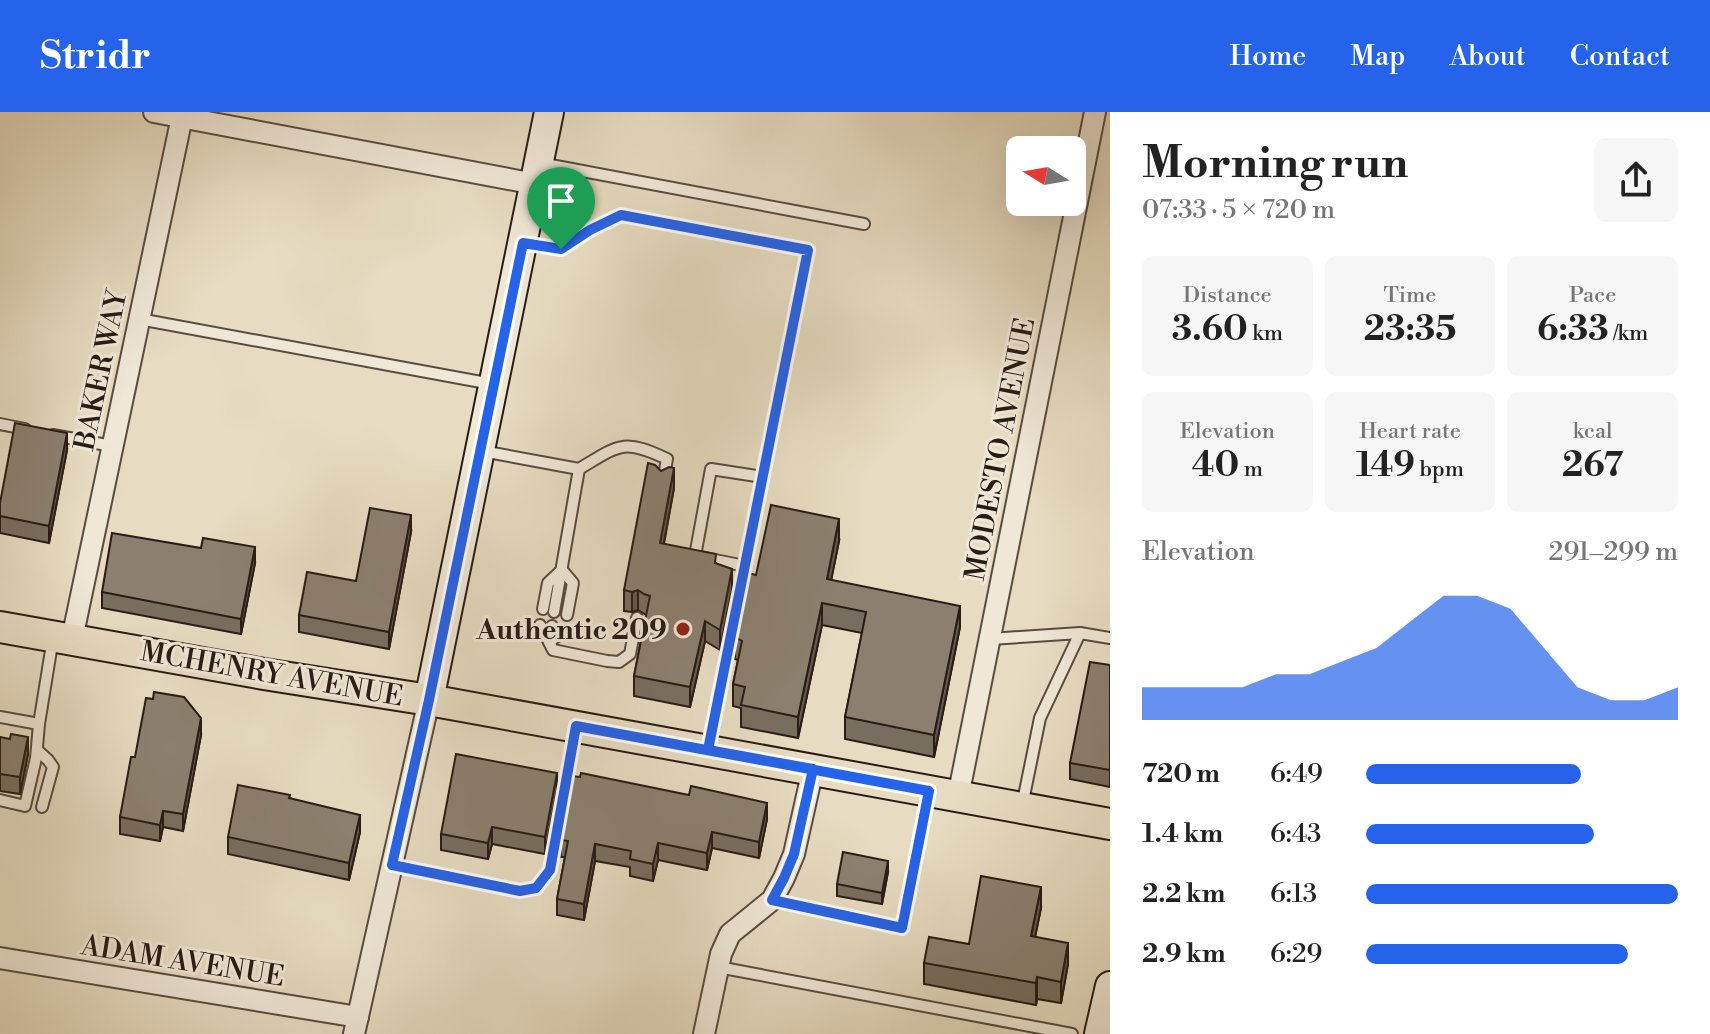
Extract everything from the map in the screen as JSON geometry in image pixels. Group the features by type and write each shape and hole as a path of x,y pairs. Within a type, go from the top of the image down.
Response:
{"main road":[{"name":"MCHENRY AVENUE","path":"0,627 576,726 1110,824"}],"street":[{"path":"154,112 182,114 537,174"},
{"path":"356,1026 429,700 549,112"},
{"name":"MODESTO AVENUE","path":"943,794 990,639 1095,112"},
{"name":"BAKER WAY","path":"63,637 112,446 182,114"},
{"path":"704,1034 721,954 730,934 772,900 794,854 813,769"},
{"name":"ADAM AVENUE","path":"0,958 356,1026"},
{"path":"1099,1034 1110,986"}],"lane":[{"path":"537,174 864,224"},
{"path":"523,243 561,249 621,215 808,250 708,750"},
{"path":"139,319 494,384"},
{"path":"0,424 112,446"},
{"path":"480,450 579,469 614,448 631,446 667,459 663,483"},
{"path":"548,610 548,583 562,570 579,469"},
{"path":"745,566 695,556 711,469 763,477"},
{"path":"562,570 573,583 567,615"},
{"path":"546,626 553,650 619,662 630,654 637,618"},
{"path":"549,642 564,631"},
{"path":"1021,808 1040,718 1080,633"},
{"path":"990,639 1080,633 1110,638"},
{"path":"0,800 25,806 37,750 39,724 63,637"},
{"path":"0,717 39,724"},
{"path":"392,865 520,891 536,888 550,870 576,726"},
{"path":"37,750 53,767 42,807"},
{"path":"772,900 902,928 943,794"},
{"path":"718,967 1072,1034"}],"building":[{"path":"15,423 67,433 49,526 0,516"},
{"path":"648,463 661,471 674,468 660,543 716,554 715,563 732,569 720,630 705,621 690,687 634,676 650,596 638,590 624,590"},
{"path":"771,505 839,519 827,579 960,606 934,735 845,717 866,612 822,603 798,717 741,705 745,687 733,684 742,641 735,637 748,573 756,575"},
{"path":"370,508 411,515 389,632 299,615 307,572 356,581"},
{"path":"112,533 201,548 203,538 255,547 241,619 102,592"},
{"path":"1090,662 1110,665 1110,770 1070,763"},
{"path":"154,692 184,697 201,718 183,814 163,811 160,825 120,817 146,698 153,699"},
{"path":"11,734 28,737 20,777 0,774 0,737 10,739"},
{"path":"456,754 557,773 545,837 492,827 488,843 441,834"},
{"path":"581,773 689,795 691,786 767,803 759,842 712,832 707,853 658,843 653,864 630,859 631,851 595,844 584,904 557,899 568,841 561,840 572,776 580,777"},
{"path":"238,785 290,795 289,798 360,815 349,863 228,837"},
{"path":"843,852 888,861 882,893 837,884"},
{"path":"981,876 1041,887 1031,936 1068,943 1061,982 1037,977 1036,983 924,963 929,937 969,944"}],"place":[{"name":"Authentic 209","path":"683,629"}],"route":[{"path":"561,249 523,243 392,865 520,891 536,888 550,870 576,726 813,769 929,791 902,928 772,900 794,854 813,769 708,750 786,366 808,250 621,215 561,249"}]}
